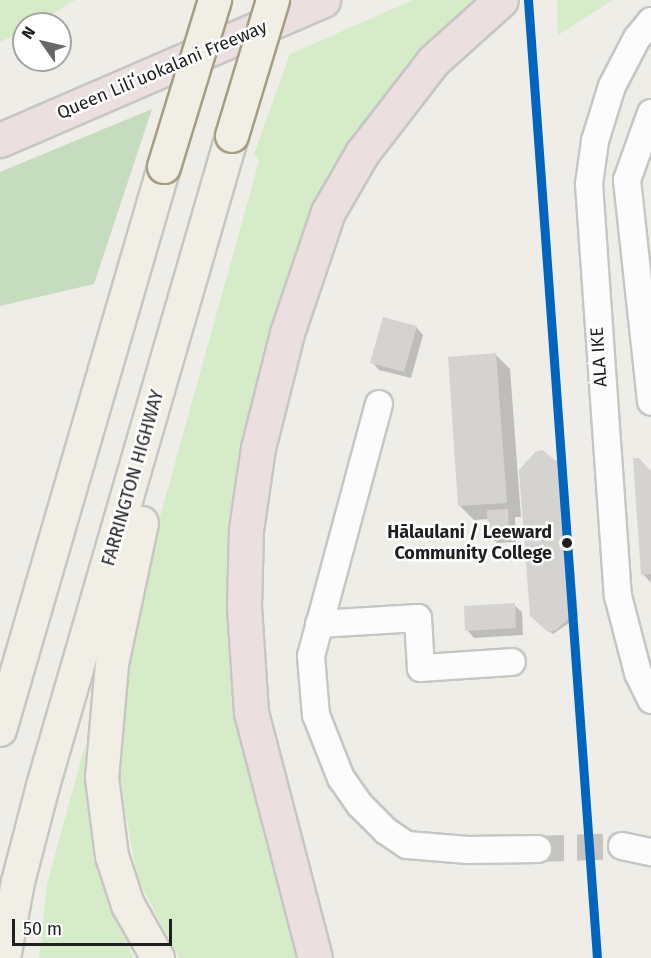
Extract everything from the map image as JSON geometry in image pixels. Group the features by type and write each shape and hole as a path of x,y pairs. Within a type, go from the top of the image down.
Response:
{"highway":[{"path":"0,119 312,0"},
{"name":"Queen Liliʻuokalani Freeway","path":"0,140 323,0"},
{"path":"315,958 271,798 251,712 244,606 245,552 258,448 287,333 312,249 328,212 362,153 433,61 501,0"},
{"path":"271,798 329,958"}],"main road":[{"path":"0,730 215,0"},
{"name":"FARRINGTON HIGHWAY","path":"4,958 18,882 43,786 273,0"},
{"path":"158,958 128,904 112,856 102,778 104,721 126,582 162,442 218,189"}],"street":[{"name":"ALA IKE","path":"651,21 637,38 612,86 595,141 589,184 618,596 638,673 651,700"},
{"path":"651,113 627,180 651,402"},
{"path":"379,404 310,656 316,715 342,778 360,805 386,831 407,845 538,849"},
{"path":"319,624 418,618 421,668 512,662"},
{"path":"622,846 651,852"}],"green space":[{"path":"0,0 75,0 56,12 12,12 12,36 0,42"},
{"path":"413,0 478,0 377,117 250,428 253,780 262,831 299,958 179,958 137,877 117,763 130,654 150,553 259,161 254,154 290,54"},
{"path":"557,0 613,0 558,35"},
{"path":"152,109 94,284 0,306 0,172"},
{"path":"85,745 93,858 108,904 134,958 39,958 47,884"}],"building":[{"path":"383,317 417,326 404,372 370,363"},
{"path":"496,353 507,503 458,506 448,357"},
{"path":"542,450 563,466 575,613 556,630 548,632 530,616 519,470 535,452"},
{"path":"633,458 639,458 651,471 651,574 641,575"},
{"path":"508,509 509,535 488,536 487,510"},
{"path":"515,603 516,628 465,631 464,606"}],"tunnel":[{"path":"538,849 622,846"}],"transit line":[{"path":"528,0 597,958"}],"place":[{"name":"Hālaulani / Leeward Community College","path":"567,543"}]}
